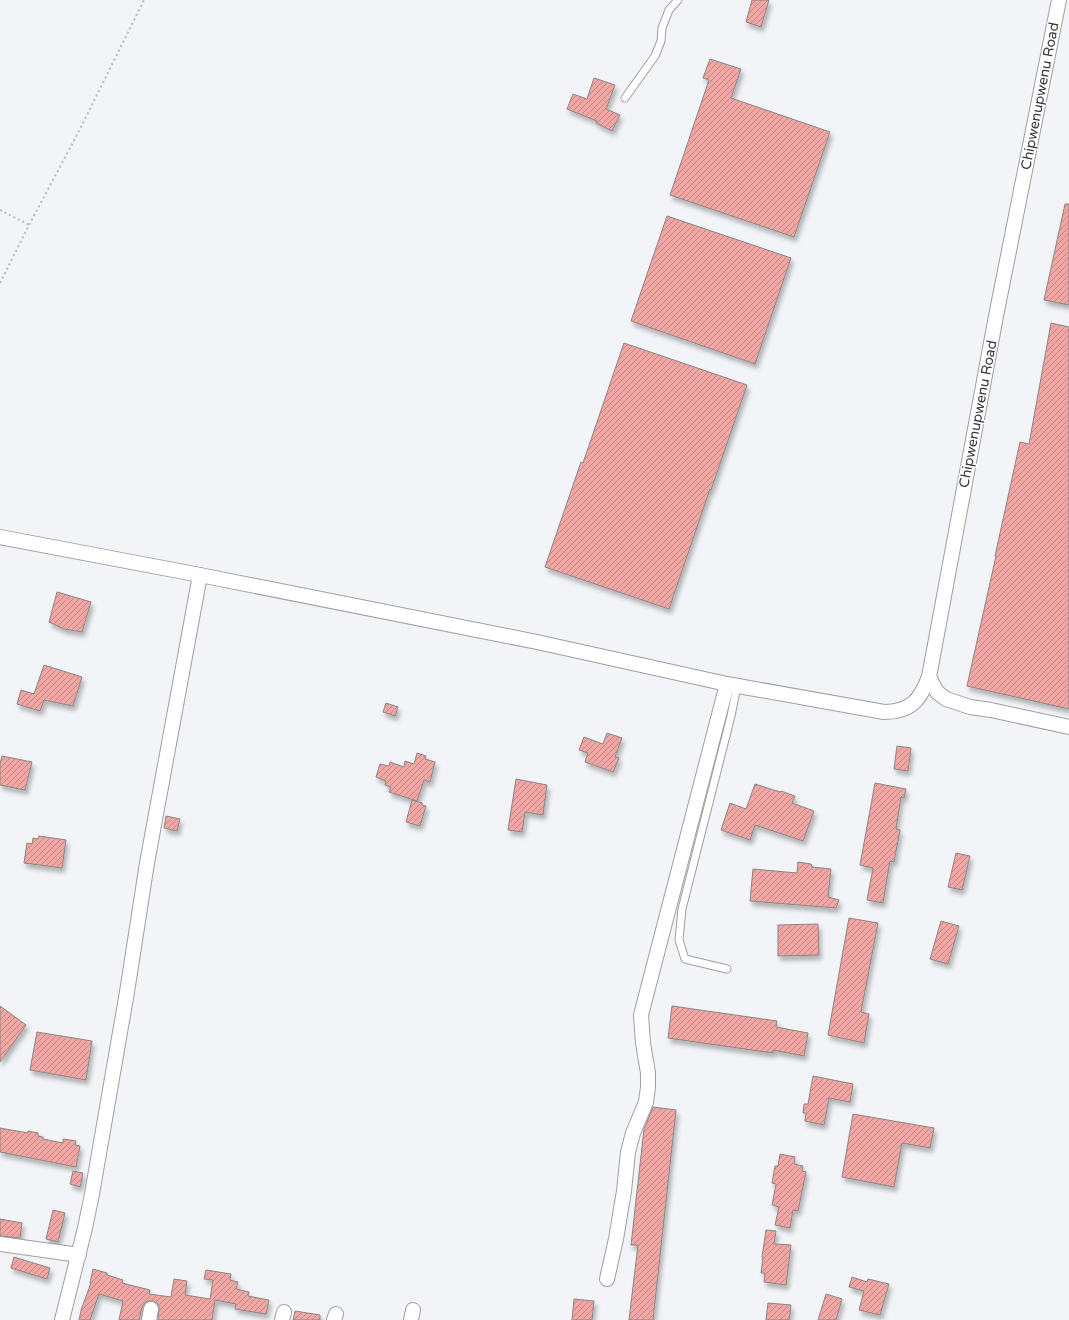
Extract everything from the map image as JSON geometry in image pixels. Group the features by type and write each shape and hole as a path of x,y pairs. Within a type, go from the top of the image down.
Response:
{"street":[{"name":"Chipwenupwenu Road","path":"0,537 529,640 732,685 884,712 896,712 909,707 918,699 925,688 929,677 996,316 1059,0"},
{"path":"62,1320 92,1194 127,992 147,863 200,575"},
{"path":"929,677 937,692 946,699 970,707 1069,727"},
{"path":"607,1279 624,1191 628,1152 633,1133 646,1102 648,1087 648,1073 643,1043 641,1015 732,685"},
{"path":"0,1244 78,1255"}],"lane":[{"path":"625,98 655,56 661,41 662,28 669,10 678,0"},
{"path":"727,969 685,959 679,940 682,909 729,723 732,685"}],"path":[{"path":"0,283 78,133 144,0"},
{"path":"0,210 29,225"}],"building":[{"path":"752,0 769,0 761,27 746,22"},
{"path":"710,59 741,69 731,98 830,132 794,237 670,195 709,80 703,78"},
{"path":"594,78 615,85 606,109 620,115 612,131 596,123 597,121 567,109 573,94 587,99"},
{"path":"1065,204 1069,204 1069,305 1044,300"},
{"path":"667,216 791,258 755,364 631,321"},
{"path":"1051,323 1069,327 1069,709 967,686 1020,442 1029,444"},
{"path":"624,343 747,385 669,609 545,567 581,462 583,463"},
{"path":"57,592 91,602 82,632 64,629 49,622"},
{"path":"44,665 82,677 73,706 44,700 40,711 17,704 21,690 34,694"},
{"path":"386,703 398,707 395,716 383,712"},
{"path":"607,733 622,738 615,757 619,758 613,772 585,762 588,753 579,750 584,737 603,744"},
{"path":"897,746 911,748 908,771 894,769"},
{"path":"417,753 426,756 425,759 435,762 430,782 424,780 417,801 389,792 391,787 385,785 386,781 376,777 380,764 389,766 390,762 404,767 405,761 414,764"},
{"path":"2,756 32,762 25,790 0,785 0,764"},
{"path":"516,779 547,785 543,815 525,812 522,832 508,830"},
{"path":"875,783 906,789 904,798 901,797 896,829 900,830 894,862 890,861 883,903 867,900 873,868 860,865"},
{"path":"755,784 795,796 792,803 814,811 803,841 755,825 750,840 721,830 730,803 746,809"},
{"path":"412,800 426,806 420,826 406,822"},
{"path":"166,816 180,819 177,831 164,828"},
{"path":"39,836 66,840 62,868 24,863 27,843 32,844 33,838 38,839"},
{"path":"956,853 970,856 962,890 948,887"},
{"path":"798,862 811,864 812,867 831,869 828,897 839,900 836,908 750,901 753,869 797,873"},
{"path":"849,918 878,923 861,1012 869,1014 864,1043 828,1035"},
{"path":"941,921 959,926 948,964 930,959"},
{"path":"818,924 819,955 778,956 778,925"},
{"path":"0,1006 26,1025 0,1062"},
{"path":"672,1006 777,1021 776,1027 808,1033 804,1056 773,1050 773,1053 668,1038"},
{"path":"37,1032 92,1041 86,1080 30,1070"},
{"path":"813,1076 853,1084 850,1102 829,1098 824,1125 805,1121 806,1113 803,1113 804,1104 808,1104"},
{"path":"653,1107 676,1110 653,1320 629,1320 638,1245 631,1245 644,1129"},
{"path":"853,1114 934,1128 930,1148 902,1143 894,1187 842,1177"},
{"path":"0,1128 28,1133 28,1131 38,1133 38,1136 43,1137 43,1139 63,1143 63,1139 76,1141 75,1145 80,1146 76,1167 0,1152"},
{"path":"780,1154 795,1157 794,1164 803,1166 802,1171 806,1172 798,1211 793,1210 790,1228 775,1225 779,1207 772,1205 776,1184 772,1183 775,1166 778,1166"},
{"path":"73,1171 83,1173 80,1187 70,1184"},
{"path":"53,1210 65,1213 58,1242 46,1239"},
{"path":"0,1219 22,1223 20,1238 0,1236"},
{"path":"766,1230 776,1231 774,1244 791,1245 786,1285 764,1282 765,1273 761,1273"},
{"path":"14,1257 50,1268 47,1279 11,1268"},
{"path":"93,1269 123,1280 122,1283 150,1290 149,1294 171,1297 174,1279 187,1281 185,1295 210,1299 213,1280 204,1279 206,1270 231,1274 230,1280 238,1282 236,1289 249,1292 248,1296 269,1300 266,1314 235,1309 236,1304 215,1300 212,1320 158,1320 159,1307 157,1303 148,1301 142,1307 139,1320 119,1320 123,1301 99,1294 90,1320 79,1320 91,1283"},
{"path":"852,1277 867,1282 868,1279 889,1284 880,1315 859,1310 864,1291 849,1287"},
{"path":"826,1294 842,1299 836,1320 818,1320"},
{"path":"574,1299 594,1301 592,1320 572,1320"},
{"path":"768,1303 791,1305 789,1320 766,1320"},
{"path":"295,1311 320,1315 320,1320 293,1320"}]}
